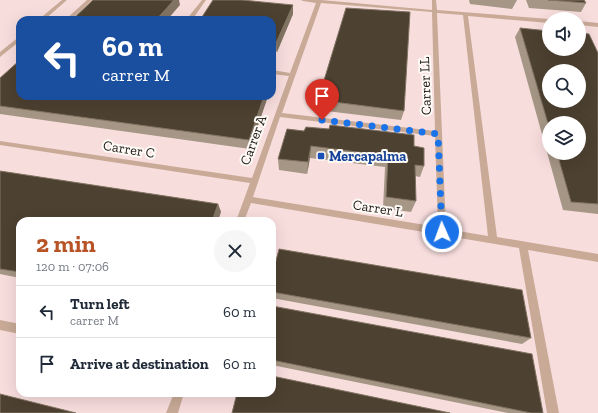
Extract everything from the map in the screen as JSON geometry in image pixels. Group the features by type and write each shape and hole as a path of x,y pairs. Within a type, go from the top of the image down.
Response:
{"lane":[{"path":"46,16 65,0"},
{"path":"72,16 90,0"},
{"path":"192,16 204,0"},
{"path":"303,0 542,20"},
{"name":"Carrer LL","path":"434,0 442,232"},
{"name":"Carrer A","path":"242,217 318,2"},
{"path":"465,13 493,239"},
{"path":"586,24 598,25"},
{"path":"0,55 16,41"},
{"path":"276,73 292,75"},
{"path":"278,115 438,134"},
{"name":"Carrer C","path":"0,143 254,181"},
{"name":"Carrer L","path":"248,200 493,239 598,258"},
{"path":"523,245 552,413"},
{"path":"0,325 16,328"},
{"path":"172,413 178,397"}],"shaded area":[{"name":"Mercapalma","path":"0,0 598,0 598,413 0,413"}],"building":[{"path":"93,0 174,0 160,16 76,16"},
{"path":"213,0 242,0 293,5 276,43 276,16 203,16"},
{"path":"548,0 584,0 586,3"},
{"path":"346,8 410,12 404,111 318,100"},
{"path":"520,28 542,30 542,56 586,56 586,34 589,34 598,53 598,204 571,202 559,160 586,160 586,116 546,116 543,108 586,108 586,64 542,64 542,103"},
{"path":"16,64 16,100 263,100 249,140 0,106 0,78"},
{"path":"330,125 414,135 414,146 424,148 424,166 415,165 416,201 386,197 388,156 311,146 308,162 278,159 287,129 304,131 306,127 329,129"},
{"path":"0,171 218,204 213,217 16,217 16,271 0,269"},
{"path":"279,249 522,290 531,338 276,293 276,261"},
{"path":"276,307 532,354 543,413 531,413 276,361"},
{"path":"276,377 450,413 232,413 236,397 276,397"},
{"path":"0,394 76,413 0,413"}],"place":[{"name":"Mercapalma","path":"321,156"}],"route":[{"path":"322,120 438,134 442,232"}]}
